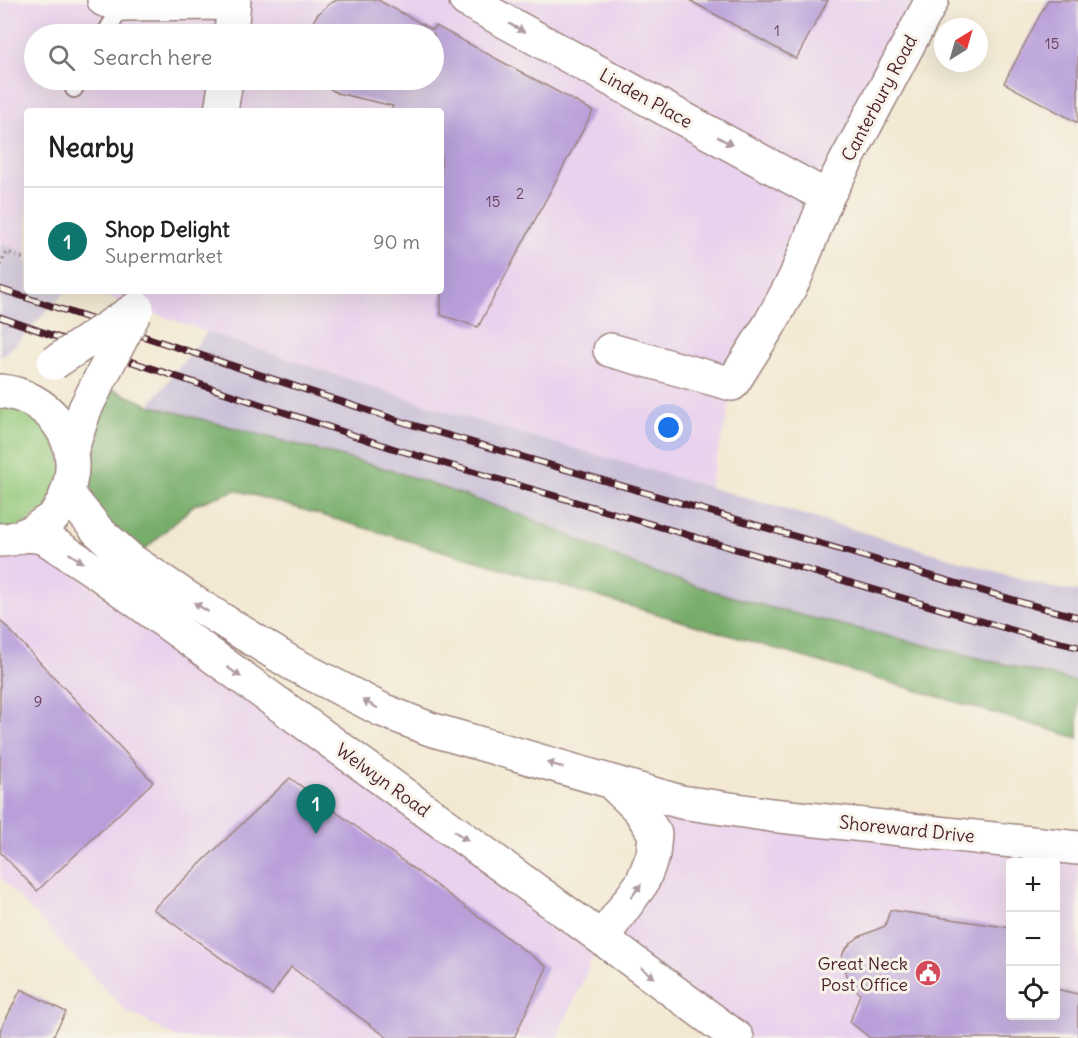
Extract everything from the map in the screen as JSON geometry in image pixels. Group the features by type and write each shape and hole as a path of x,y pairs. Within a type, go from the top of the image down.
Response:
{"street":[{"name":"Linden Place","path":"466,0 827,197"},
{"name":"Canterbury Road","path":"610,350 732,384 770,324 795,278 827,197 932,0"},
{"path":"113,2 235,9"},
{"path":"221,108 224,90"},
{"path":"1,391 34,376 143,299"},
{"path":"71,452 85,409 143,299"},
{"path":"1,391 33,400 51,414 64,431 71,452 72,473 68,494 55,515 37,530 12,538"},
{"path":"68,494 98,531 132,561 291,663 382,710 430,729 681,802 655,834 653,855 642,883 602,938"},
{"name":"Welwyn Road","path":"12,538 37,536 45,538 98,573 602,938 736,1038"},
{"path":"611,782 639,809 655,834"},
{"name":"Shoreward Drive","path":"681,802 771,815 1078,848"}],"lane":[{"path":"108,24 113,2"}],"path":[{"path":"0,265 7,252 24,259"}],"shaded area":[{"path":"0,0 932,0 738,373 709,487 457,415 99,294 444,294 444,108 24,108 24,267 0,259"},
{"path":"0,244 24,252 24,294 63,294 14,346 0,357"},
{"path":"207,332 457,415 1049,587 1078,592 1078,682 780,610 719,593 644,569 524,516 391,470 149,405"},
{"path":"21,537 601,938 655,834 681,802 1078,848 1078,1038 737,1038 602,939 557,1038 178,1038 125,1010 0,877 0,540"}],"green space":[{"path":"100,384 149,405 391,470 524,516 644,569 719,593 780,610 1078,682 1078,738 236,490 194,505 132,561 72,473"},
{"path":"0,391 51,414 68,494 0,540"}],"building":[{"path":"337,0 378,0 422,24 312,24 317,15"},
{"path":"689,0 828,0 796,59"},
{"path":"1048,0 1078,0 1078,123 1004,83"},
{"path":"444,30 593,111 478,327 441,315 441,294 444,294 444,108 392,108 393,106 332,90 444,90"},
{"path":"0,620 153,782 37,891 0,852"},
{"path":"290,778 547,967 514,1038 388,1038 291,967 272,995 153,909"},
{"name":"Great Neck Post Office","path":"890,910 1006,927 1006,1020 1060,1020 1060,990 1078,994 1078,1038 870,1038 850,1022 860,994 847,978 841,960 844,951 851,943 885,926"},
{"path":"21,989 66,1012 52,1038 0,1038 0,1031"}],"railway":[{"path":"0,289 406,423 1078,617"},
{"path":"0,317 395,449 1036,637 1078,647"}],"place":[{"name":"Shop Delight","path":"316,834"},
{"name":"Great Neck Post Office","path":"928,973"}]}
